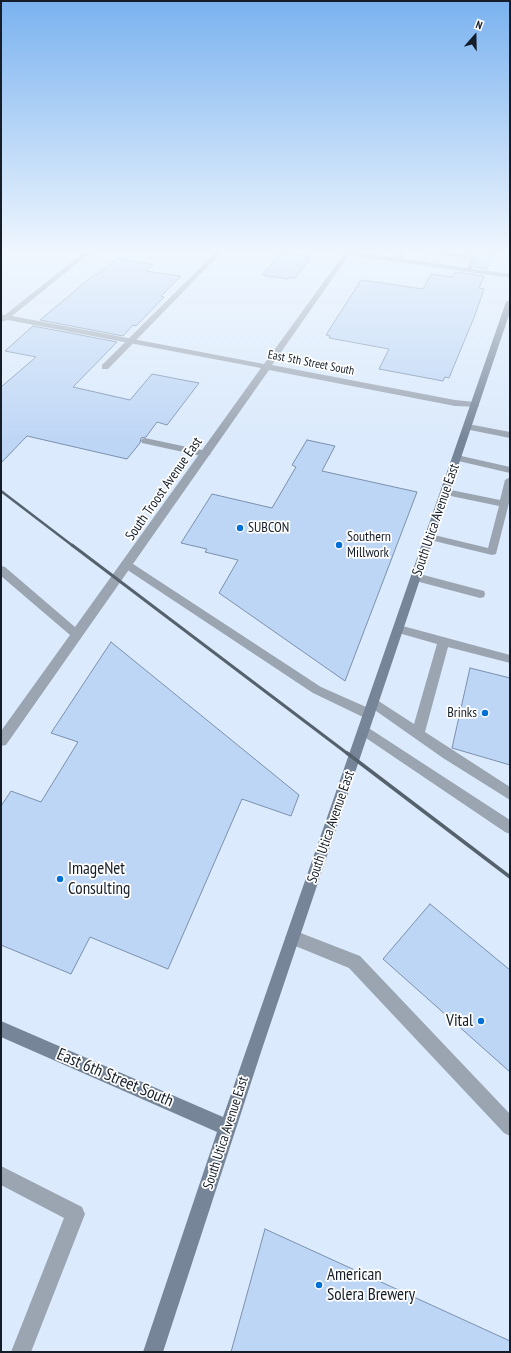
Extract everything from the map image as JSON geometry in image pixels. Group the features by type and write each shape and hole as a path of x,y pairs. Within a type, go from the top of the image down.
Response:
{"main road":[{"name":"South Utica Avenue East","path":"154,1352 228,1128 506,315"},
{"name":"East 6th Street South","path":"1,1029 228,1128"}],"street":[{"path":"105,367 156,315"},
{"name":"South Troost Avenue East","path":"1,741 304,315"},
{"name":"East 5th Street South","path":"3,318 451,402 475,405"},
{"path":"468,427 510,435"},
{"path":"145,441 206,454"},
{"path":"457,458 510,470"},
{"path":"430,537 492,552 510,480"},
{"path":"446,492 504,504"},
{"path":"128,564 317,690 371,709 418,734 510,794"},
{"path":"1,570 77,635"},
{"path":"416,577 480,594"},
{"path":"398,629 510,659"},
{"path":"418,734 444,641"},
{"path":"364,730 510,828"},
{"path":"293,938 354,962 510,1127"},
{"path":"1,1175 75,1214 21,1352"}],"building":[{"path":"46,315 146,315 136,326 133,325 123,336 40,320"},
{"path":"339,315 475,315 449,378 445,377 443,381 379,369 389,349 329,338 330,336 326,335"},
{"path":"33,326 117,342 73,387 130,400 152,374 199,383 167,425 157,422 146,437 141,438 140,443 127,459 27,436 1,463 1,387 36,357 5,351"},
{"name":"Southern Millwork","path":"307,440 335,446 322,471 417,492 345,681 219,593 238,560 205,552 207,549 181,543 212,494 272,508 296,467 292,465"},
{"path":"111,642 299,795 291,816 242,799 168,969 90,937 71,974 1,945 1,806 11,791 41,802 78,742 51,733"},
{"name":"Brinks","path":"470,668 510,678 510,765 452,748"},
{"name":"Vital","path":"430,904 510,970 510,1072 383,959"},
{"name":"American Solera Brewery","path":"265,1229 510,1341 510,1352 231,1352"}],"railway":[{"path":"1,491 73,546"},
{"path":"72,545 348,754"},
{"path":"347,753 510,877"}],"place":[{"name":"SUBCON","path":"240,528"},
{"name":"Southern Millwork","path":"339,545"},
{"name":"Brinks","path":"485,713"},
{"name":"ImageNet Consulting","path":"60,879"},
{"name":"Vital","path":"481,1021"},
{"name":"American Solera Brewery","path":"319,1285"}]}
